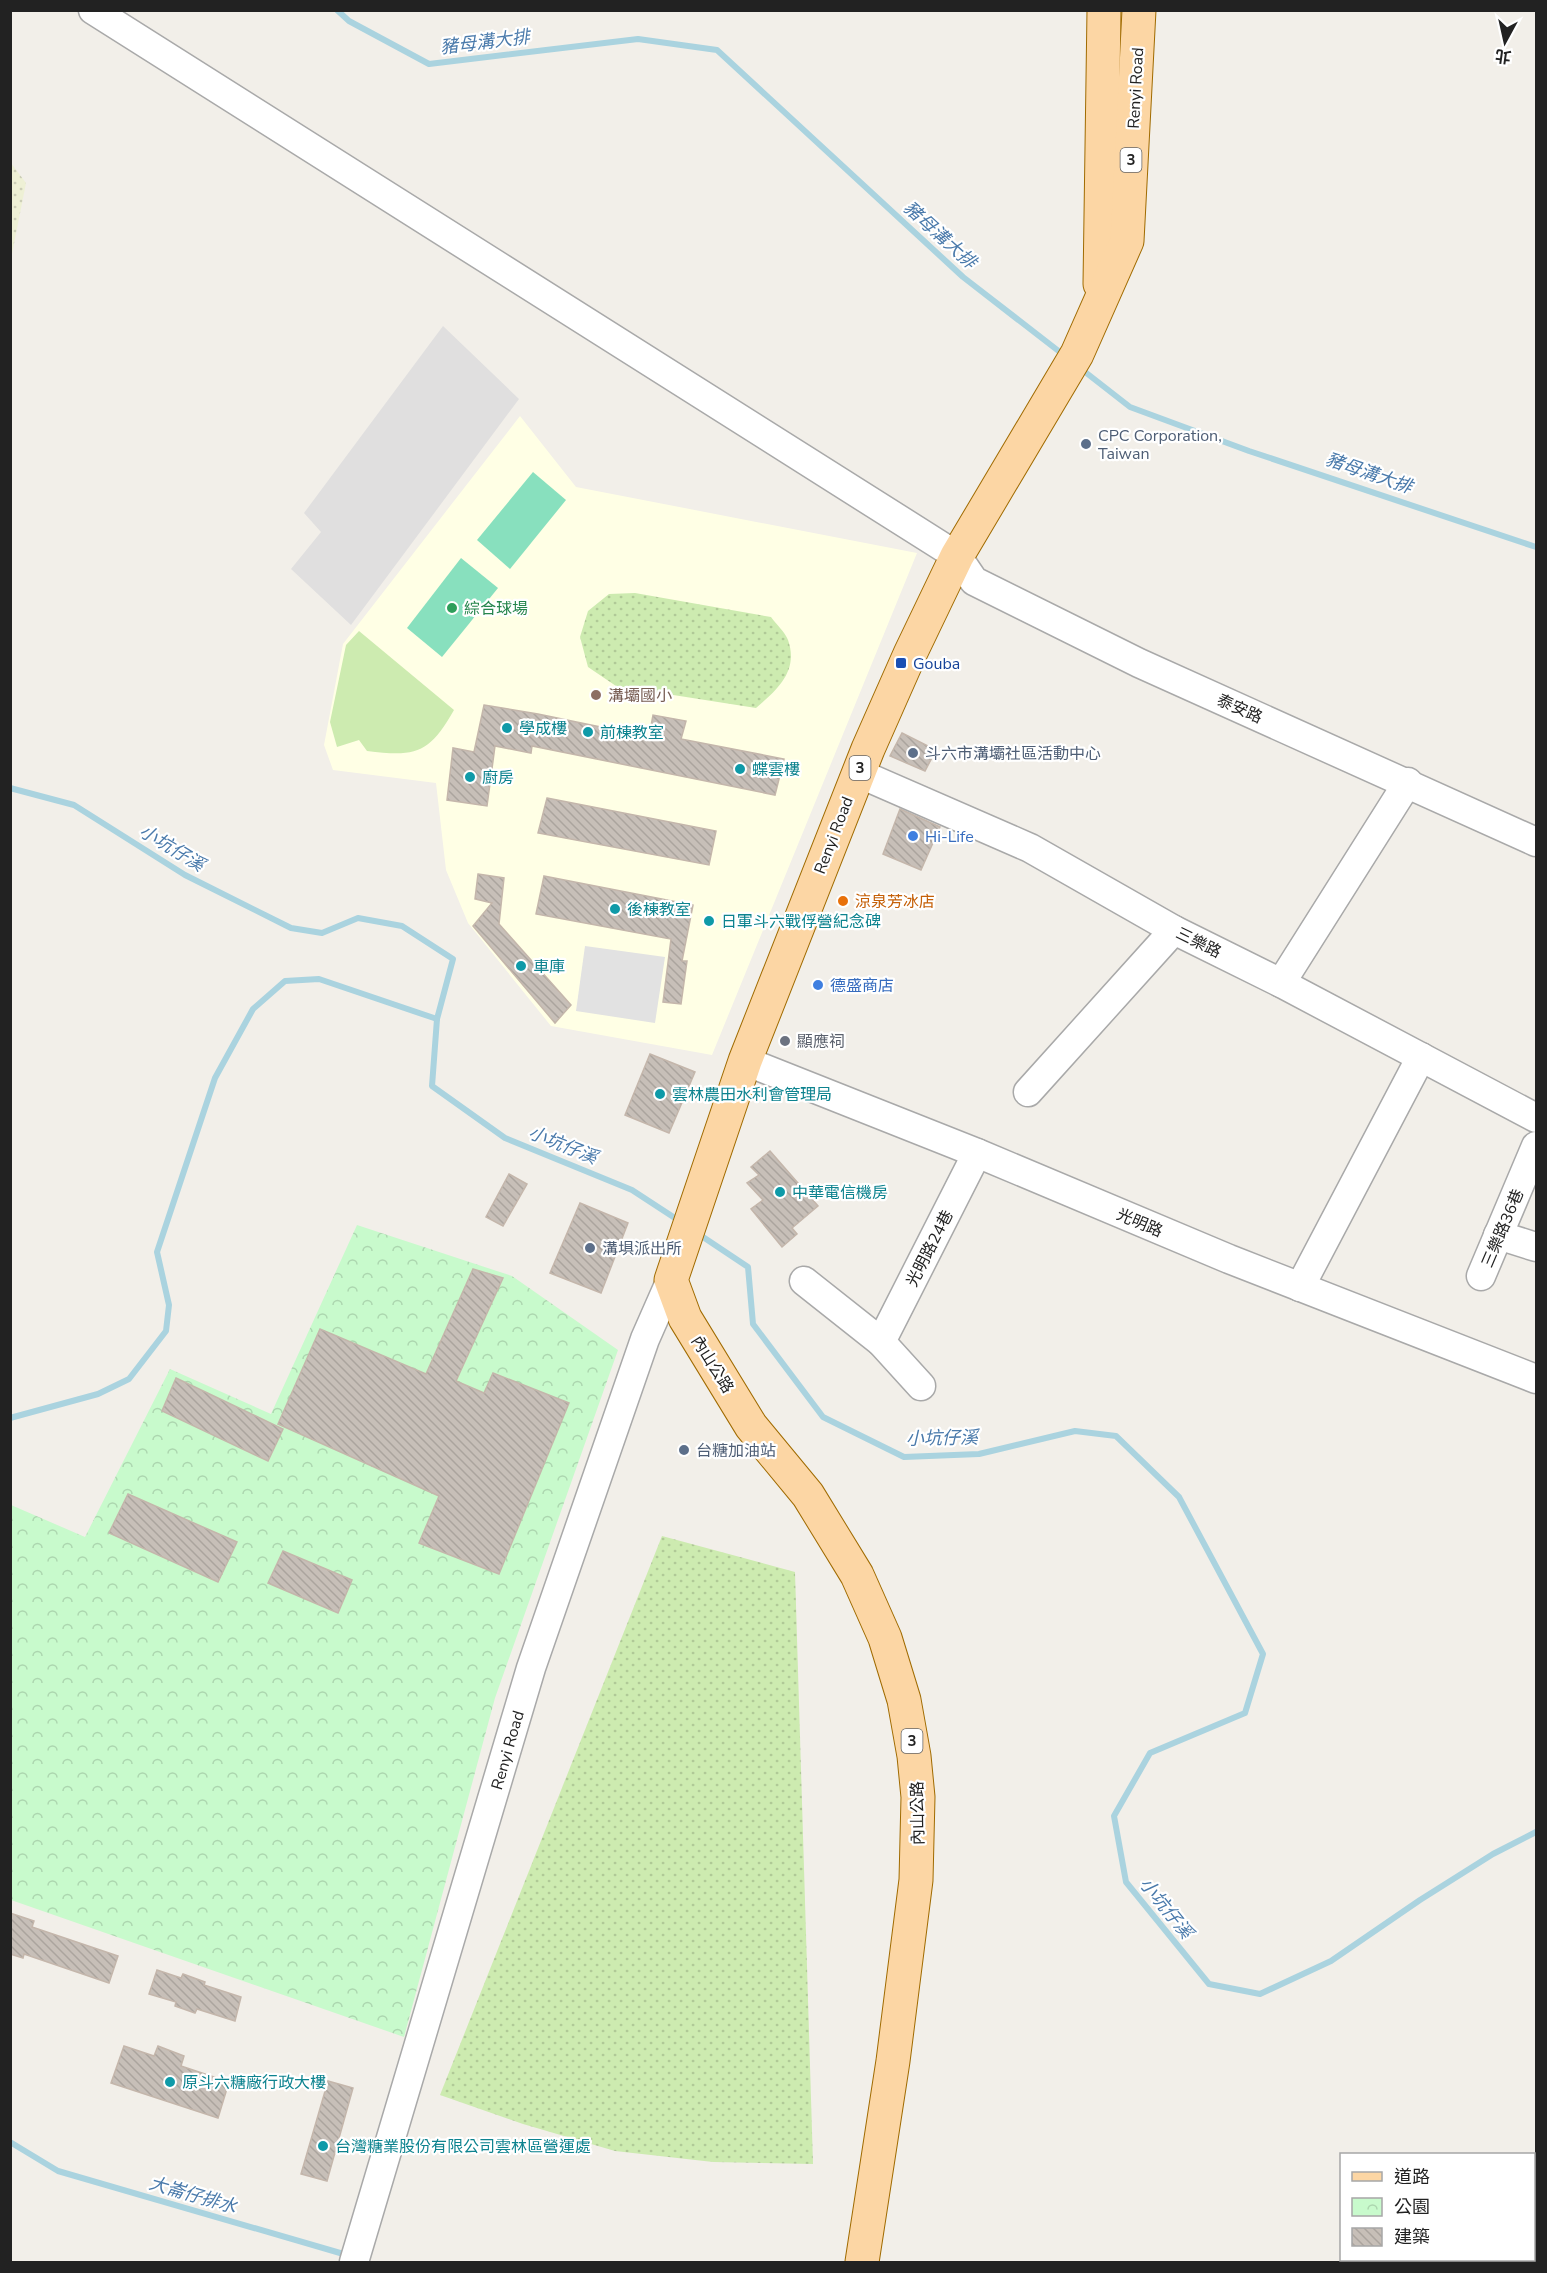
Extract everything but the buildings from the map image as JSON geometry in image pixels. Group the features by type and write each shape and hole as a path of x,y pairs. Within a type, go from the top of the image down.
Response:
{"main road":[{"name":"Renyi Road","path":"1100,304 1104,10"},
{"name":"Renyi Road","path":"671,1280 746,1061 858,773 910,654 957,556 1068,368 1100,304 1126,241 1139,10"},
{"name":"內山公路","path":"671,1280 685,1318 751,1426 808,1495 857,1575 885,1638 904,1700 914,1756 918,1797 916,1880 894,2061 862,2262"}],"street":[{"path":"93,10 957,556"},
{"name":"泰安路","path":"957,556 974,581 1139,663 1408,782 1536,842"},
{"name":"三樂路","path":"858,773 1030,848 1174,930 1281,983 1536,1118"},
{"path":"1281,983 1408,782"},
{"path":"1028,1092 1174,930"},
{"path":"1300,1287 1421,1057"},
{"name":"光明路","path":"746,1061 977,1153 1300,1287 1536,1379"},
{"name":"三樂路36巷","path":"1481,1276 1536,1146"},
{"name":"光明路24巷","path":"881,1342 977,1153"},
{"path":"1498,1235 1536,1247"},
{"name":"Renyi Road","path":"354,2262 531,1668 645,1340 671,1280"},
{"path":"804,1281 881,1342 921,1386"}],"shaded area":[{"path":"11,163 26,183 11,259"},
{"path":"443,326 519,399 351,625 291,569 321,532 304,513"},
{"name":"溝壩國小","path":"520,416 576,487 917,553 712,1055 551,1026 468,923 446,870 436,783 333,770 324,745 343,644"},
{"path":"585,946 665,957 655,1023 576,1011"}],"green space":[{"name":"綜合球場","path":"533,472 566,500 510,569 477,540"},
{"name":"綜合球場","path":"461,558 498,588 442,657 407,628"},
{"path":"635,593 771,617 787,637 791,651 791,661 784,679 756,708 616,686 588,667 580,637 588,611 609,594"},
{"path":"359,631 454,710 437,736 420,749 398,753 367,751 359,740 337,747 330,722 346,645"},
{"path":"357,1225 512,1276 618,1350 495,1698 404,2037 11,1900 11,1505 85,1537 170,1369 271,1414"},
{"path":"662,1536 795,1572 813,2164 713,2162 615,2151 523,2124 440,2095"}],"waterway":[{"name":"豬母溝大排","path":"337,10 349,21 429,64 638,39 717,50 963,277 1065,356"},
{"name":"豬母溝大排","path":"1080,368 1130,407 1249,451 1536,547"},
{"name":"小坑仔溪","path":"10,788 74,805 185,875 291,928 322,933 358,918 402,926 453,959 437,1019 432,1086 505,1138 632,1190 681,1222"},
{"path":"10,1418 98,1394 129,1379 166,1331 169,1305 157,1252 215,1078 253,1009 285,981 319,979 437,1019"},
{"name":"小坑仔溪","path":"697,1233 748,1267 753,1324 823,1417 904,1457 979,1454 1075,1431 1116,1436 1179,1497 1263,1654 1245,1713 1150,1753 1114,1816 1126,1882 1209,1984 1260,1994 1331,1961 1420,1900 1493,1854 1536,1832"},
{"name":"大崙仔排水","path":"10,2142 58,2171 347,2255"}],"place":[{"name":"CPC Corporation, Taiwan","path":"1086,444"},
{"name":"綜合球場","path":"452,608"},
{"name":"Gouba","path":"901,663"},
{"name":"溝壩國小","path":"596,695"},
{"name":"學成樓","path":"507,728"},
{"name":"前棟教室","path":"588,732"},
{"name":"斗六市溝壩社區活動中心","path":"913,753"},
{"name":"蝶雲樓","path":"740,769"},
{"name":"廚房","path":"470,777"},
{"name":"Hi-Life","path":"913,836"},
{"name":"涼泉芳冰店","path":"843,901"},
{"name":"後棟教室","path":"615,909"},
{"name":"日軍斗六戰俘營紀念碑","path":"709,921"},
{"name":"車庫","path":"521,966"},
{"name":"德盛商店","path":"818,985"},
{"name":"顯應祠","path":"785,1041"},
{"name":"雲林農田水利會管理局","path":"660,1094"},
{"name":"中華電信機房","path":"780,1192"},
{"name":"溝埧派出所","path":"590,1248"},
{"name":"台糖加油站","path":"684,1450"},
{"name":"原斗六糖廠行政大樓","path":"170,2082"},
{"name":"台灣糖業股份有限公司雲林區營運處","path":"323,2146"}]}
